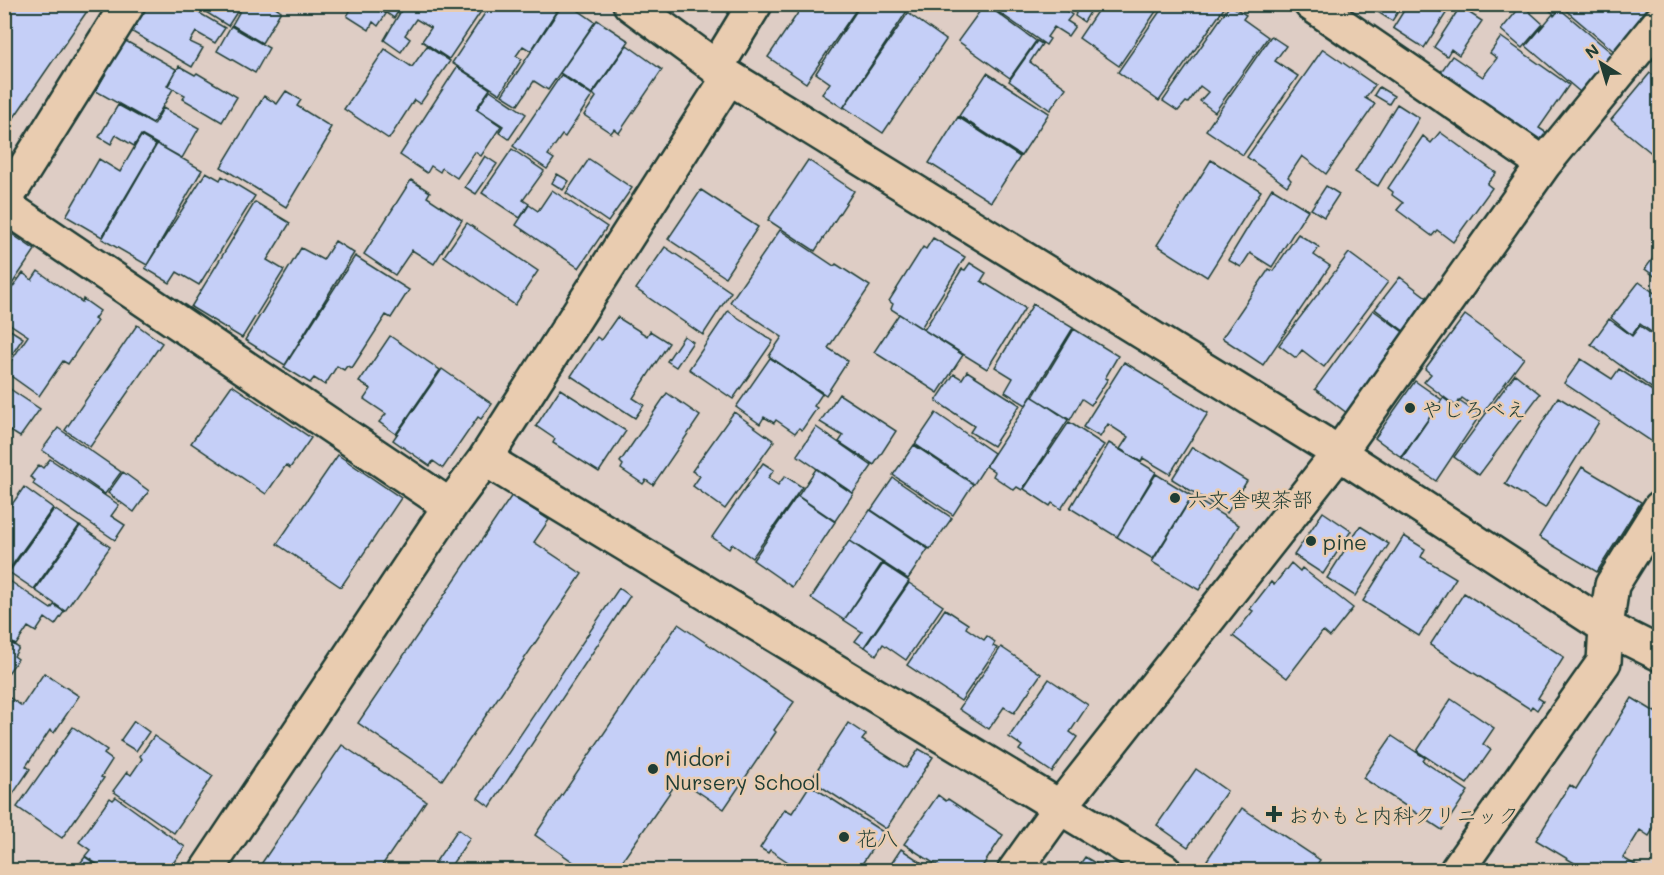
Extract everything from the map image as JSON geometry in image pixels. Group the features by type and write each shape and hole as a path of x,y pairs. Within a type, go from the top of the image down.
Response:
{"street":[{"path":"128,4 4,203 450,506"},
{"path":"630,4 722,73 1339,453 1606,627 1659,654"},
{"path":"207,870 450,506 485,459 722,73 755,4"},
{"path":"1311,4 1544,164"},
{"path":"1015,870 1060,807 1339,453 1544,164 1659,22"},
{"path":"485,459 1164,870"},
{"path":"1456,870 1604,662 1612,585 1659,508"}],"building":[{"path":"4,4 92,4 4,132"},
{"path":"144,4 184,4 225,28 215,43 196,32 190,42 203,48 192,67 129,30"},
{"path":"193,4 242,4 228,26"},
{"path":"244,4 271,4 281,11 262,43 232,25"},
{"path":"354,4 379,4 381,6 379,9 386,14 378,26 373,22 369,30 347,16"},
{"path":"382,4 403,4 394,18 380,8"},
{"path":"405,4 486,4 449,59 422,41 431,28 416,19 405,35 410,39 401,52 384,40"},
{"path":"491,4 561,4 531,51 523,46 516,56 522,59 500,94 452,63"},
{"path":"563,4 569,4 595,22 548,90 534,81 518,105 502,95"},
{"path":"804,4 860,4 806,83 768,57"},
{"path":"861,4 897,4 907,11 843,108 822,94 830,83 816,73"},
{"path":"985,4 1036,41 1010,78 958,41"},
{"path":"987,4 1057,4 1072,15 1067,21 1075,26 1068,36 1054,27 1047,37 1050,39 1046,45"},
{"path":"1063,4 1095,4 1084,22"},
{"path":"1102,4 1161,4 1119,66 1079,38"},
{"path":"1165,4 1227,4 1159,101 1118,72"},
{"path":"1365,4 1403,4 1392,21"},
{"path":"1408,4 1452,4 1424,48 1393,28"},
{"path":"1542,4 1563,4 1555,15"},
{"path":"1564,4 1650,4 1640,16 1644,20 1616,53 1562,7"},
{"path":"1230,5 1246,15 1243,19 1268,37 1215,112 1200,101 1208,92 1200,86 1188,103 1186,102 1178,111 1163,101"},
{"path":"1522,5 1543,24 1522,48 1501,30"},
{"path":"1460,7 1482,21 1459,55 1451,49 1447,56 1434,47"},
{"path":"1560,9 1613,54 1580,92 1526,46"},
{"path":"908,13 946,40 883,133 844,107"},
{"path":"597,20 629,41 592,94 560,73"},
{"path":"231,26 269,48 255,73 217,51"},
{"path":"1271,36 1286,46 1275,61 1298,76 1243,155 1206,130"},
{"path":"1501,37 1569,85 1539,128 1553,137 1538,159 1431,86 1452,56 1483,77 1497,58 1490,53"},
{"path":"124,40 176,69 167,86 173,89 153,123 96,91"},
{"path":"1037,41 1042,44 1030,62 1066,88 1050,110 1009,81"},
{"path":"627,45 662,70 619,133 614,129 611,133 584,115 596,97 593,94"},
{"path":"427,46 450,61 420,104 414,100 389,139 344,109 385,49 412,67"},
{"path":"1323,49 1375,85 1365,98 1375,104 1326,174 1302,156 1288,177 1291,180 1287,186 1247,157"},
{"path":"179,66 195,75 197,73 237,97 222,122 183,99 185,95 168,86"},
{"path":"457,67 490,89 476,109 501,126 481,156 475,152 457,178 442,168 440,172 431,166 427,173 400,155"},
{"path":"987,73 1049,113 1021,156 959,116"},
{"path":"1650,73 1660,80 1660,160 1611,120"},
{"path":"561,75 592,96 565,137 562,135 548,155 554,159 547,169 513,146"},
{"path":"1379,87 1394,96 1389,104 1374,95"},
{"path":"490,90 526,114 509,139 499,132 503,126 477,109"},
{"path":"286,91 301,100 297,106 331,127 328,132 330,134 286,207 221,167 264,96 277,104"},
{"path":"1397,104 1419,118 1378,186 1355,172"},
{"path":"118,105 154,125 163,108 199,128 182,158 141,135 134,146 116,135 111,144 99,137"},
{"path":"958,117 1020,157 991,202 929,163"},
{"path":"1440,132 1496,173 1487,184 1492,188 1453,242 1437,230 1432,236 1397,210 1403,203 1392,195 1393,192 1388,188 1423,136 1431,143"},
{"path":"141,136 156,145 102,237 66,216 99,159 120,172"},
{"path":"157,144 202,170 147,265 102,239"},
{"path":"512,149 544,171 523,200 529,204 520,218 482,193"},
{"path":"485,156 497,164 476,194 465,187"},
{"path":"589,159 632,188 608,222 566,193"},
{"path":"808,160 854,191 815,251 768,220"},
{"path":"1211,160 1261,191 1207,277 1157,245"},
{"path":"206,172 220,180 222,176 255,196 199,285 177,272 170,283 145,268"},
{"path":"557,174 569,181 563,190 552,183"},
{"path":"411,180 430,192 427,197 462,220 434,264 412,250 395,275 364,254"},
{"path":"1326,186 1339,194 1324,217 1311,209"},
{"path":"1272,188 1308,210 1272,267 1250,253 1241,267 1228,260"},
{"path":"552,190 607,227 579,268 516,225 529,205 538,211"},
{"path":"701,190 758,227 725,277 668,239"},
{"path":"255,202 290,223 267,260 284,270 242,338 191,307"},
{"path":"467,223 538,271 515,305 444,256"},
{"path":"6,230 35,250 4,296 4,232"},
{"path":"780,230 834,266 836,264 870,286 828,348 848,361 826,395 769,356 782,337 730,302"},
{"path":"1298,234 1319,247 1314,255 1330,266 1263,365 1222,338 1269,269 1273,271"},
{"path":"933,238 965,257 921,328 891,309 893,304 889,301 923,247 926,249"},
{"path":"335,241 354,253 285,365 245,340 301,248 323,260"},
{"path":"665,247 731,292 703,335 636,289"},
{"path":"1660,249 1660,280 1645,269"},
{"path":"1349,253 1388,282 1324,367 1302,350 1296,358 1279,345"},
{"path":"355,256 409,290 391,318 386,315 352,368 347,366 344,370 337,366 325,385 314,378 310,383 284,367"},
{"path":"970,263 986,273 981,281 1025,308 987,369 924,330 962,269 965,270"},
{"path":"38,271 82,302 83,299 100,311 94,319 97,321 68,364 63,361 39,396 4,371 28,336 4,320 4,299 23,273 32,280"},
{"path":"1400,277 1434,303 1409,335 1375,309"},
{"path":"1639,282 1656,294 1660,290 1660,338 1640,324 1632,335 1611,318"},
{"path":"1033,304 1073,328 1026,405 1005,392 1013,378 995,367"},
{"path":"1373,310 1410,337 1351,416 1315,389"},
{"path":"728,311 773,341 733,399 689,369"},
{"path":"899,314 963,355 938,393 874,352"},
{"path":"1465,315 1524,358 1483,413 1462,398 1456,406 1424,382 1431,374 1425,369"},
{"path":"617,317 647,336 650,331 669,343 633,398 644,405 635,418 571,376 597,337 601,340"},
{"path":"1609,319 1632,336 1640,326 1660,340 1660,394 1591,344"},
{"path":"137,325 162,343 90,447 65,430"},
{"path":"4,326 23,338 4,366"},
{"path":"1074,329 1118,356 1105,378 1108,379 1091,405 1082,399 1070,420 1033,397"},
{"path":"390,336 440,370 396,434 379,422 386,414 364,399 371,389 359,382"},
{"path":"684,336 693,342 676,367 667,361"},
{"path":"770,358 822,394 814,406 817,408 802,430 799,428 795,433 776,420 774,423 764,417 760,424 736,407"},
{"path":"1581,359 1612,379 1619,369 1660,396 1660,447 1564,383"},
{"path":"1124,362 1208,413 1170,474 1143,458 1141,462 1120,449 1128,437 1108,424 1100,437 1083,427"},
{"path":"442,369 492,404 481,419 478,417 443,468 433,461 430,466 393,440"},
{"path":"967,371 1020,405 993,446 970,432 974,426 936,401 954,374 962,379"},
{"path":"1515,374 1540,394 1479,475 1454,457"},
{"path":"1415,381 1442,400 1401,457 1375,438"},
{"path":"4,385 40,409 20,437 4,427"},
{"path":"232,385 311,438 290,468 286,465 266,494 191,443"},
{"path":"560,389 626,431 599,472 553,443 555,439 536,426"},
{"path":"667,393 700,416 653,485 646,480 643,484 621,469 623,465 620,462"},
{"path":"839,394 896,431 874,465 839,442 843,436 820,422"},
{"path":"1032,396 1068,420 1022,490 1017,487 1014,490 993,476 995,472 986,466"},
{"path":"1558,397 1599,422 1545,508 1505,484"},
{"path":"1443,398 1456,407 1459,401 1480,415 1436,481 1402,458"},
{"path":"734,412 774,441 725,509 693,486 700,476 692,471"},
{"path":"936,413 994,453 974,484 915,444"},
{"path":"1069,422 1104,445 1061,509 1052,503 1050,506 1024,489"},
{"path":"816,427 872,466 853,493 797,455"},
{"path":"58,428 121,472 105,494 42,450"},
{"path":"1109,443 1156,472 1117,537 1070,508"},
{"path":"914,445 973,484 953,515 893,475"},
{"path":"1192,447 1247,481 1227,513 1172,479"},
{"path":"338,455 401,498 341,587 277,544"},
{"path":"50,459 119,505 111,516 125,525 115,540 33,484 35,480 30,477 39,465 43,468"},
{"path":"763,463 774,470 768,478 778,485 785,476 802,487 752,558 732,544 729,549 712,537"},
{"path":"1582,467 1641,502 1597,572 1539,537"},
{"path":"816,469 853,494 835,521 798,496"},
{"path":"123,472 149,491 134,512 108,493"},
{"path":"1156,474 1192,496 1153,559 1117,537"},
{"path":"893,478 952,518 930,549 871,510"},
{"path":"24,487 53,508 8,571 4,568 4,516"},
{"path":"512,495 549,520 534,542 582,574 442,780 358,723"},
{"path":"797,496 835,522 792,587 753,560"},
{"path":"1192,497 1239,525 1199,590 1152,562"},
{"path":"54,509 79,526 34,589 9,572"},
{"path":"870,510 928,549 908,579 850,541"},
{"path":"1323,512 1351,531 1323,574 1294,555"},
{"path":"80,526 110,547 65,611 35,590"},
{"path":"1360,526 1389,544 1355,596 1327,578"},
{"path":"1404,536 1425,549 1421,557 1456,578 1419,636 1363,601"},
{"path":"849,541 882,563 844,620 811,598"},
{"path":"1291,563 1300,571 1302,568 1353,608 1330,637 1323,631 1287,678 1233,636 1253,611 1250,609 1271,582 1274,585"},
{"path":"883,564 909,581 864,647 855,641 862,632 844,620"},
{"path":"4,577 51,609 54,605 64,612 55,625 45,618 36,632 28,627 16,645 4,637"},
{"path":"909,583 943,606 906,660 883,644 876,655 865,647"},
{"path":"619,588 630,596 490,807 478,798"},
{"path":"1464,593 1564,657 1538,698 1543,701 1537,710 1532,706 1530,709 1430,645"},
{"path":"945,609 968,624 966,628 984,640 987,636 995,642 993,646 997,648 961,701 907,665"},
{"path":"678,624 794,702 724,809 679,779 616,870 571,870 576,864 535,835"},
{"path":"4,639 19,648 14,656 18,659 4,679"},
{"path":"1001,647 1041,674 1014,713 1004,707 989,729 959,709"},
{"path":"44,673 79,696 54,733 50,730 26,766 30,769 13,794 4,788 4,706 10,698 22,706"},
{"path":"1049,679 1088,705 1070,732 1077,737 1052,772 1019,750 1022,746 1009,737"},
{"path":"1632,698 1660,715 1660,801 1657,805 1660,807 1660,819 1649,836 1640,830 1623,858 1644,870 1586,870 1536,840 1570,785 1576,789"},
{"path":"1451,699 1494,728 1483,744 1491,750 1467,784 1417,751"},
{"path":"134,721 149,732 136,751 120,741"},
{"path":"848,723 866,735 862,740 906,768 919,749 933,757 886,829 811,780"},
{"path":"73,727 107,750 104,754 112,760 101,777 104,778 62,838 17,807"},
{"path":"154,736 213,776 174,833 113,791 127,772 131,775 142,759 140,756"},
{"path":"1392,736 1425,758 1423,761 1468,791 1442,830 1363,778"},
{"path":"342,745 426,801 379,870 257,870"},
{"path":"1196,769 1227,791 1188,847 1157,825"},
{"path":"810,785 883,832 858,870 813,870 803,864 800,870 770,850 768,853 760,848 785,809 792,813"},
{"path":"938,795 946,801 948,799 1003,835 980,870 944,870 904,844"},
{"path":"116,797 185,847 168,870 106,870 85,856 90,850 79,842 110,798 113,800"},
{"path":"1242,808 1320,860 1313,870 1222,870 1207,860"},
{"path":"458,829 470,838 448,870 430,870"},
{"path":"901,849 933,870 887,870"},
{"path":"85,857 104,870 75,870"},
{"path":"1085,857 1100,866 1103,863 1115,870 1076,870"},
{"path":"1050,861 1065,870 1045,870"}],"place":[{"name":"やじろべえ","path":"1410,408"},
{"name":"六文舎喫茶部","path":"1175,498"},
{"name":"pine","path":"1311,541"},
{"name":"Midori Nursery School","path":"653,769"},
{"name":"おかもと内科クリニック","path":"1274,814"},
{"name":"花八","path":"844,837"}]}
